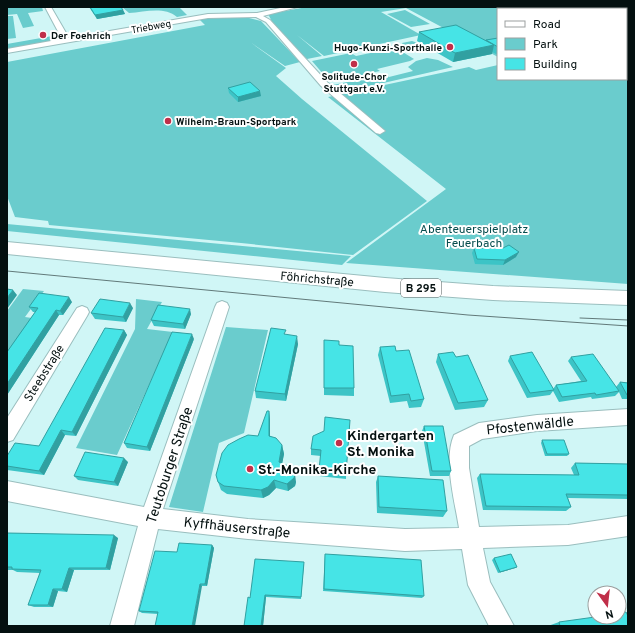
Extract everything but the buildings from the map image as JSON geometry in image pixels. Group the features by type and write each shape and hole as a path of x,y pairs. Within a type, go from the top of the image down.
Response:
{"main road":[{"name":"Föhrichstraße","path":"7,248 377,284 492,293 628,298"}],"street":[{"path":"48,7 67,41"},
{"name":"Triebweg","path":"7,51 208,16 258,15 295,7"},
{"path":"258,15 268,22 324,84 380,131"},
{"name":"Teutoburger Straße","path":"122,626 150,518 222,307"},
{"name":"Steebstraße","path":"7,434 82,312"},
{"name":"Pfostenwäldle","path":"470,537 459,468 460,441 478,431 537,423 628,417"},
{"name":"Kyffhäuserstraße","path":"7,491 150,518 248,529 405,540 568,535 628,526"},
{"path":"470,537 479,585 502,626"}],"green space":[{"path":"7,7 42,7 43,11 28,13 34,26 23,28 17,14 7,15"},
{"path":"122,7 179,7 187,15 177,17 160,11 129,13"},
{"name":"Abenteuerspielplatz Feuerbach","path":"307,7 628,7 628,284 346,263 446,189 328,97 469,67 476,70 497,65 497,80 627,80 627,8 497,8 497,56 406,8 381,12 421,35 324,56 297,35 322,56 307,59 277,31 268,14"},
{"path":"405,10 430,24 411,27 387,14"},
{"path":"7,16 13,16 16,38 7,39"},
{"name":"Wilhelm-Braun-Sportpark","path":"245,17 261,21 300,62 285,66 250,42 286,68 276,76 427,201 353,255 49,225 48,221 15,217 7,196 7,62 205,25 199,19"},
{"path":"58,35 58,40 7,49 7,44"},
{"path":"412,41 424,45 401,51 414,59 410,61 377,69 380,71 330,82 312,61 351,53 356,56 404,46 402,43"},
{"path":"427,58 438,60 453,67 340,93 333,85 385,74 389,77 413,71 408,67 416,61"},
{"path":"7,224 351,256 342,265 7,231"},
{"path":"23,289 44,291 25,317 32,318 7,354 7,311"},
{"path":"136,299 162,302 147,329 173,332 117,455 76,448 135,329"},
{"path":"226,327 268,330 244,433 219,443 203,512 169,507"}],"tram line":[{"path":"7,271 468,315 628,326"},
{"path":"580,318 628,320"}],"place":[{"name":"Der Foehrich","path":"43,35"},
{"name":"Hugo-Kunzi-Sporthalle","path":"450,47"},
{"name":"Solitude-Chor Stuttgart e.V.","path":"354,64"},
{"name":"Wilhelm-Braun-Sportpark","path":"168,121"},
{"name":"Kindergarten St. Monika","path":"339,443"},
{"name":"St.-Monika-Kirche","path":"250,469"}]}
